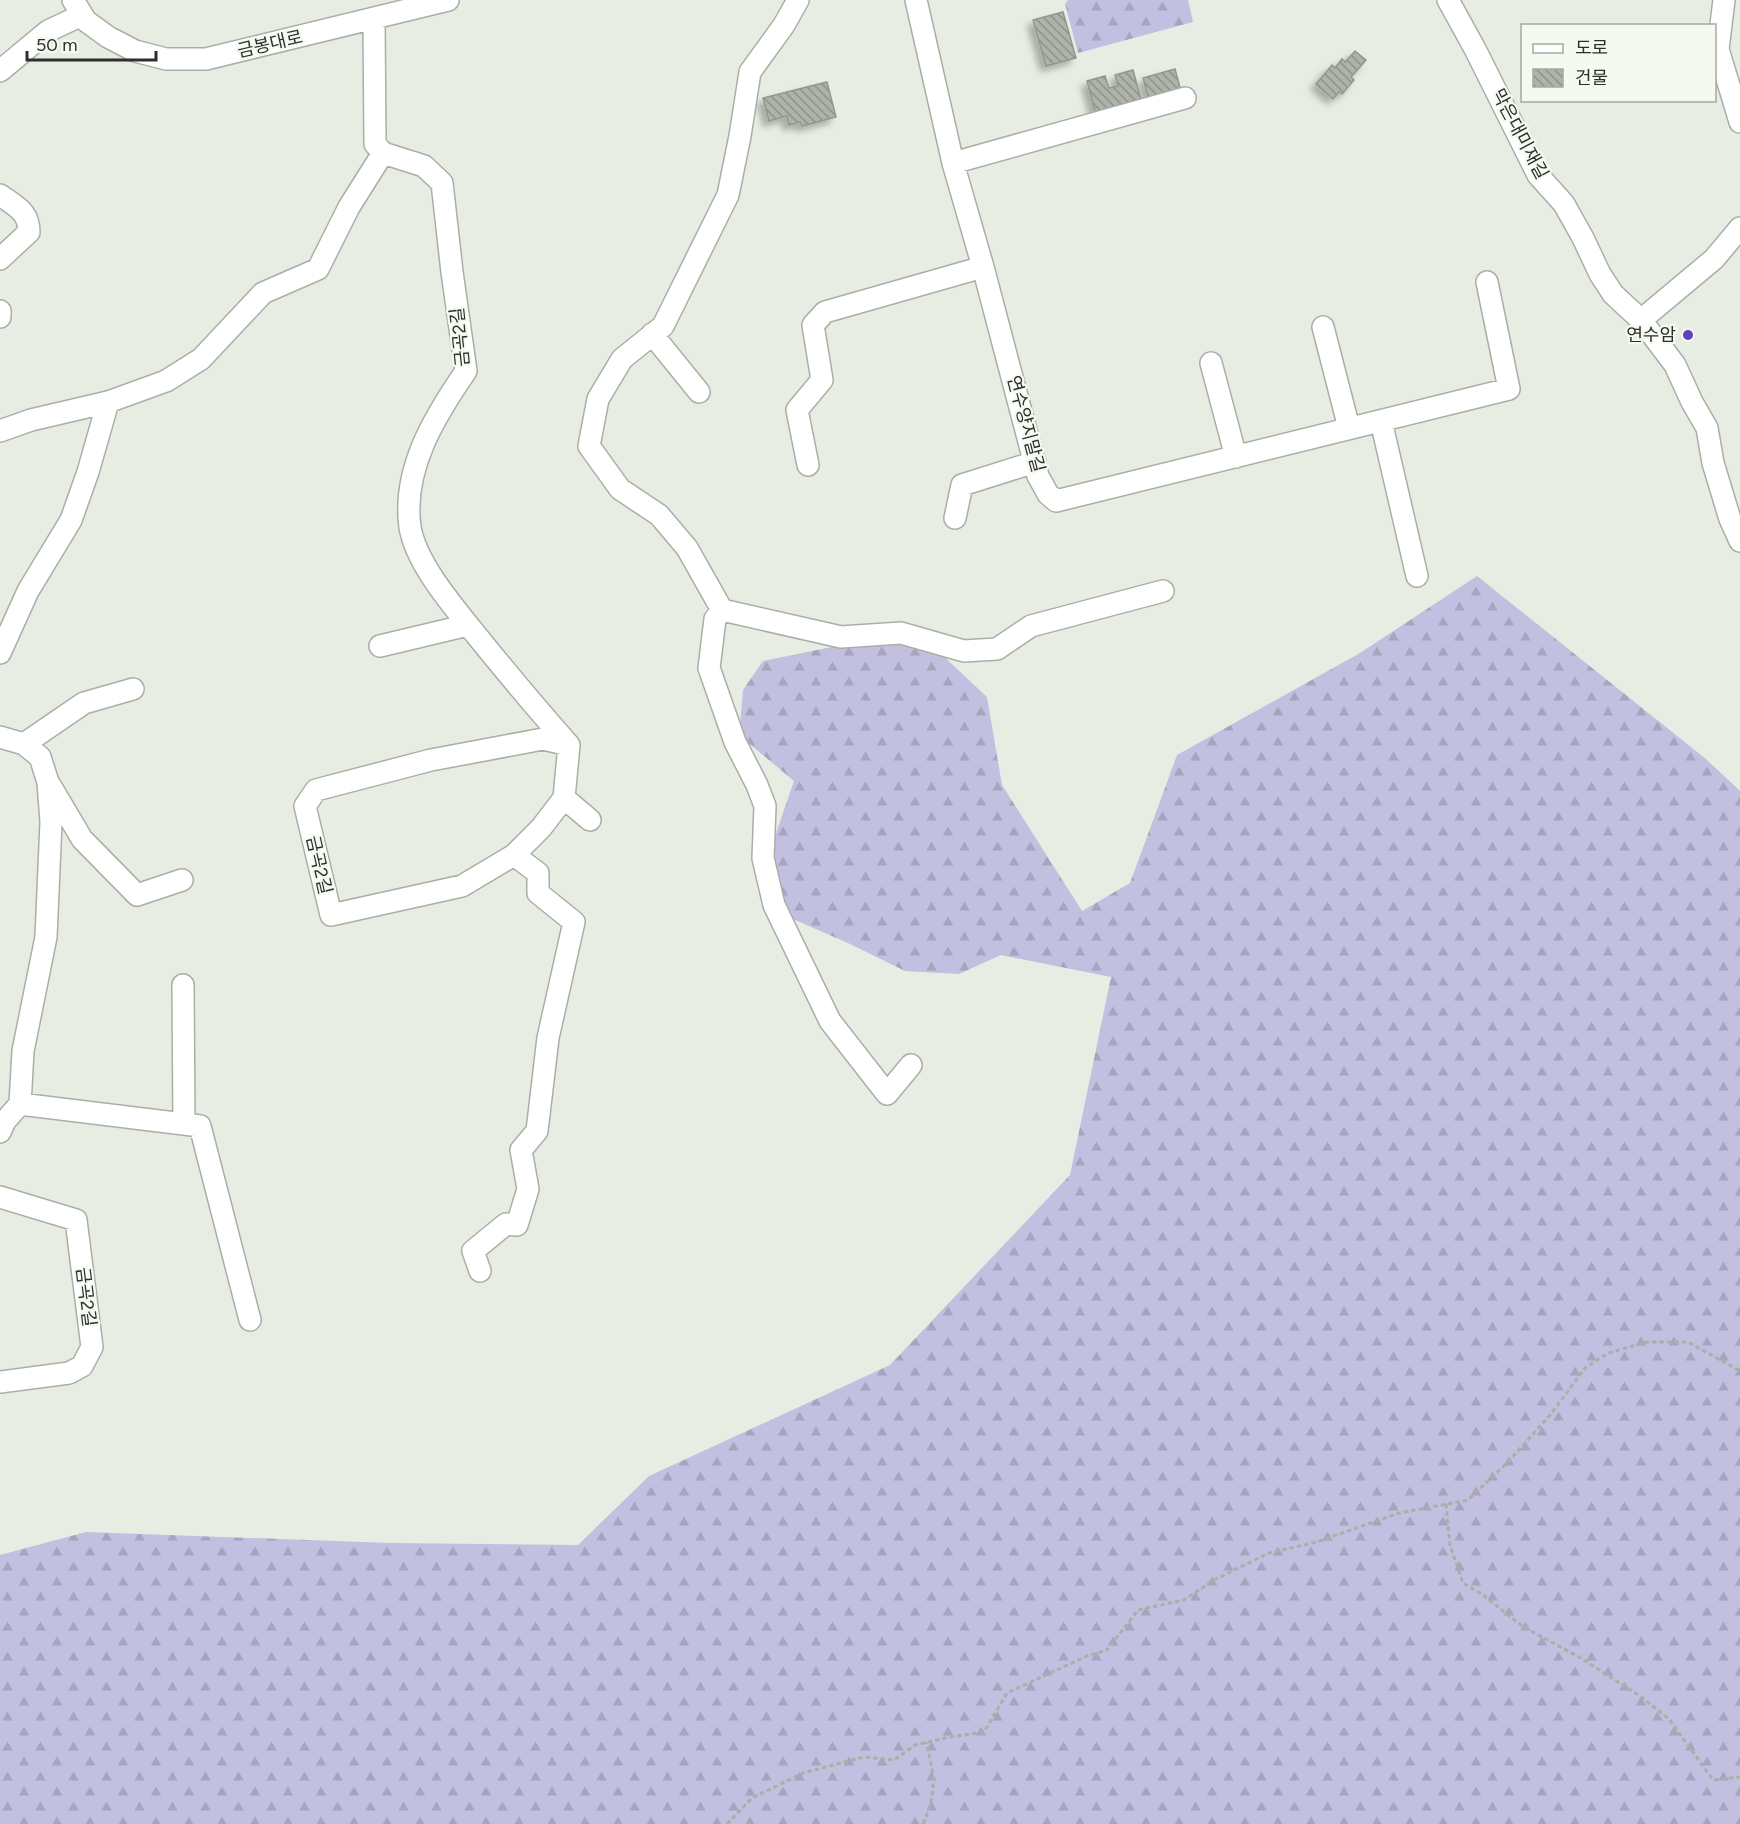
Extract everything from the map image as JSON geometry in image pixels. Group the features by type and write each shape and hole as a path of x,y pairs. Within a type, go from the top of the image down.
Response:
{"street":[{"name":"금봉대로","path":"77,7 86,21 101,32 135,51 166,60 206,59 448,0"},
{"path":"798,0 784,26 750,72 728,195 663,326 622,359 598,399 590,446 620,489 660,515 687,548 722,610 841,637 901,633 964,651 997,649 1031,626 1163,591"},
{"name":"연수양지말길","path":"916,0 953,163 1035,462 1043,485 1056,501 1509,389 1487,282"},
{"name":"막은대미재길","path":"1448,0 1538,175 1564,204 1600,274 1613,294 1641,320 1675,365 1707,428 1713,463 1730,519 1740,541"},
{"path":"1724,0 1718,49 1740,122"},
{"path":"0,71 77,7"},
{"path":"0,431 31,420 108,402 166,381 201,359 263,293 318,269 349,207 383,153 375,144 374,19"},
{"path":"953,163 1185,98"},
{"name":"금곡2길","path":"383,153 424,166 442,183 466,371 448,396 423,447 414,473 409,502 411,529 423,561 440,589 513,681 569,745"},
{"path":"0,195 24,212 29,222 29,232 0,259"},
{"path":"1641,320 1714,259 1740,228"},
{"path":"807,465 797,410 822,380 813,326 825,312 983,267"},
{"path":"0,311 0,317"},
{"path":"1323,327 1349,428"},
{"path":"652,334 699,392"},
{"path":"1211,363 1236,458"},
{"path":"0,653 28,591 71,520 88,472 108,402"},
{"path":"1381,421 1417,576"},
{"path":"955,518 962,484 1035,462"},
{"path":"722,610 715,619 709,668 735,742 765,806 763,858 774,905 830,1021 887,1094 911,1065"},
{"path":"380,646 468,625"},
{"path":"24,744 84,703 133,689"},
{"path":"0,737 24,744 40,757 48,782 51,822 46,937 23,1051 20,1104 0,1132"},
{"name":"금곡2길","path":"564,798 541,828 514,855 462,886 331,915 305,806 316,790 431,760 543,739 569,745"},
{"path":"569,745 564,798 590,820"},
{"path":"48,782 82,838 137,895 182,880"},
{"path":"480,1271 473,1251 506,1224 517,1225 528,1188 521,1150 537,1131 548,1038 574,922 538,892 538,873 514,855"},
{"path":"183,985 184,1124"},
{"path":"20,1104 200,1126 250,1320"},
{"name":"금곡2길","path":"0,1197 76,1220 92,1347 82,1366 69,1373 0,1382"}],"path":[{"path":"727,1824 752,1798 803,1773 864,1757 894,1760 915,1744 984,1732 1007,1693 1087,1656 1107,1650 1138,1610 1184,1600 1214,1580 1269,1553 1317,1542 1399,1513 1468,1500 1507,1463 1551,1414 1585,1368 1608,1353 1647,1342 1688,1341 1740,1371"},
{"path":"1446,1504 1450,1545 1462,1583 1484,1595 1522,1626 1579,1657 1640,1696 1669,1719 1713,1780 1740,1776"},
{"path":"923,1824 929,1810 935,1779 926,1742"}],"green space":[{"path":"1068,0 1188,0 1193,22 1078,53 1065,4"},
{"path":"1477,576 1706,759 1740,791 1740,1824 0,1824 0,1555 86,1532 390,1543 578,1545 649,1476 890,1365 1070,1175 1111,977 1001,955 959,974 905,971 793,919 765,865 794,781 739,735 743,690 763,661 895,634 939,652 987,697 1002,785 1082,911 1130,883 1177,755 1360,653"}],"building":[{"path":"1063,12 1076,58 1046,66 1033,20"},
{"path":"1355,51 1366,60 1351,77 1354,80 1342,94 1339,92 1333,99 1316,84 1332,65 1335,68 1342,59 1345,62"},
{"path":"1175,69 1181,91 1149,100 1143,78"},
{"path":"1133,70 1141,99 1095,112 1087,81 1105,76 1109,88 1118,86 1115,75"},
{"path":"827,82 836,117 802,126 800,122 789,125 787,116 769,121 763,98"}],"place":[{"name":"연수암","path":"1688,335"}]}
